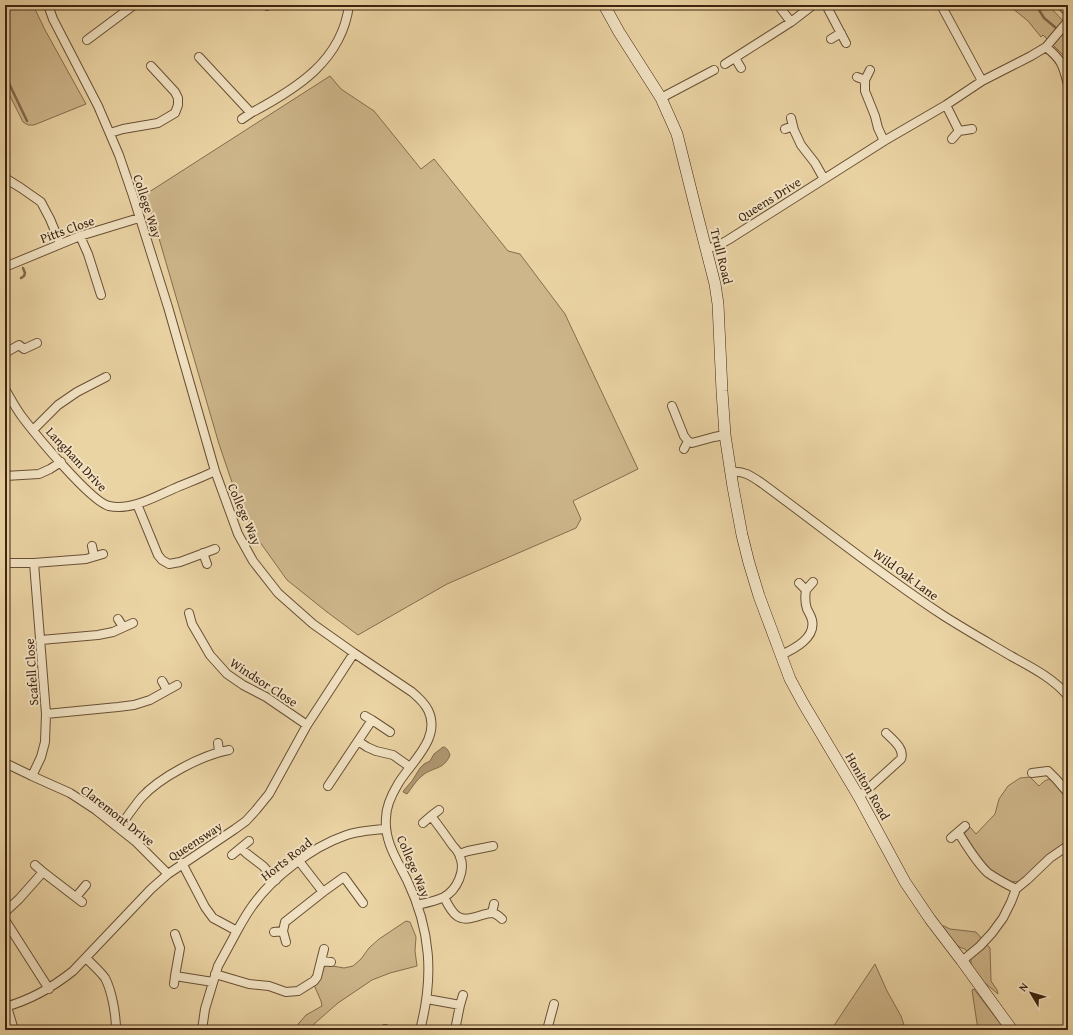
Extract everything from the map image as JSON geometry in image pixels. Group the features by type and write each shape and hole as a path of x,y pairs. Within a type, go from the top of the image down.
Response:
{"street":[{"name":"College Way","path":"48,5 53,19 98,106 126,174 168,307 215,471 238,534 253,561 278,593 313,624 421,699 429,711 432,721 428,739 420,755 398,783 388,805 386,817 388,840 418,905 424,928 429,962 427,999 420,1030"},
{"path":"87,40 134,5"},
{"path":"242,119 292,89 316,70 331,53 341,35 348,18 349,5"},
{"name":"Trull Road","path":"604,5 622,38 660,98 677,134 715,284 718,304 725,435 742,535"},
{"path":"778,5 791,22"},
{"path":"725,64 791,22 813,5"},
{"path":"826,5 846,43"},
{"path":"942,5 982,81"},
{"path":"1061,5 1068,12"},
{"name":"Queens Drive","path":"706,249 719,245 884,141 946,105 982,81 1031,56 1046,46 1066,23"},
{"path":"831,39 841,33"},
{"path":"95,34 101,42"},
{"path":"1046,46 1056,55 1062,65 1068,85"},
{"path":"199,57 250,113"},
{"path":"735,58 741,68"},
{"path":"206,65 213,59"},
{"path":"110,133 122,128 158,123 178,114 178,98 175,92 151,66"},
{"path":"660,98 714,70"},
{"path":"870,70 861,78 884,141"},
{"path":"946,105 959,131"},
{"path":"785,129 792,122 801,145 815,163 824,179"},
{"path":"952,139 959,131 972,129"},
{"path":"5,178 41,202 60,243"},
{"name":"Pitts Close","path":"5,267 60,243 139,218"},
{"path":"80,236 88,254 101,295"},
{"path":"5,353 19,345 24,349 37,343"},
{"path":"32,430 58,405 77,392 106,377"},
{"name":"Langham Drive","path":"6,390 32,430 88,492 108,506 119,507 137,504 215,471"},
{"path":"672,406 684,436 688,442"},
{"path":"688,442 692,443 725,435"},
{"path":"684,449 688,442"},
{"path":"5,476 39,474 61,462"},
{"name":"Wild Oak Lane","path":"731,472 741,472 750,475 898,585 946,617 1038,671 1062,689 1068,696"},
{"path":"137,504 155,548 162,560 169,564 180,562 216,549"},
{"name":"Honiton Road","path":"742,535 759,596 790,679 803,703 859,797 905,882 930,919 1012,1030"},
{"path":"92,546 94,556"},
{"path":"203,553 207,564"},
{"path":"5,564 86,559 103,554"},
{"name":"Scafell Close","path":"32,776 41,757 45,742 46,714 34,563"},
{"path":"781,654 799,645 810,634 813,622 806,607 806,590 813,582"},
{"path":"799,583 806,590"},
{"name":"Windsor Close","path":"189,613 192,624 210,656 227,674 243,686 266,696 307,725"},
{"path":"118,619 123,628"},
{"path":"41,640 98,635 112,632 132,623"},
{"name":"Queensway","path":"6,1007 26,1000 49,989 73,971 168,874 182,863 246,821 271,790 307,725 354,653"},
{"path":"162,681 168,690"},
{"path":"46,714 134,705 150,700 177,685"},
{"path":"328,786 358,741 369,718 390,732"},
{"path":"859,797 902,759 902,750 886,733"},
{"path":"358,741 376,751 393,755 410,768"},
{"path":"218,743 219,752"},
{"path":"119,828 142,798 158,783 205,757 229,750"},
{"name":"Claremont Drive","path":"5,763 70,793 96,810 135,841 168,874"},
{"path":"1032,773 1048,771 1068,793"},
{"path":"423,823 439,810"},
{"path":"418,905 444,897 450,893 455,887 460,876 462,866 459,854 431,816"},
{"path":"965,826 954,835 988,872 997,879 1016,889"},
{"name":"Horts Road","path":"202,1030 205,1009 218,966 225,950 253,904 276,880 300,860 325,844 357,832 386,829"},
{"path":"232,855 249,841"},
{"path":"962,961 980,946 992,933 1003,918 1016,889 1068,844"},
{"path":"459,854 493,846"},
{"path":"241,848 263,866 276,880"},
{"path":"300,860 323,892"},
{"path":"182,863 205,907 213,918 237,931"},
{"path":"35,866 79,900 86,885"},
{"path":"5,912 43,872"},
{"path":"286,942 283,931 285,922 342,875 363,904"},
{"path":"444,897 456,915 461,918 469,918 492,913 502,919"},
{"path":"492,913 494,904"},
{"path":"5,920 49,989"},
{"path":"274,932 283,931"},
{"path":"175,934 180,948 174,980 214,978 269,986 279,995 286,992 298,991 318,977 324,949"},
{"path":"86,958 104,978 108,985 114,1011 116,1030"},
{"path":"322,961 331,962"},
{"path":"455,1030 463,995"},
{"path":"427,999 460,1005"},
{"path":"547,1030 554,1004"},
{"path":"6,1007 14,1030"}],"shaded area":[{"path":"5,5 33,5 45,30 86,104 34,125 28,125 23,122 5,86"},
{"path":"1010,5 1048,5 1068,26 1068,60 1043,35 1041,37 1028,21"},
{"path":"330,76 341,89 374,111 421,169 434,159 508,251 520,254 565,314 638,469 573,501 581,519 576,528 447,584 358,635 287,580 257,538 237,497 219,444 146,194"},
{"path":"443,747 447,749 450,755 448,760 438,768 427,772 416,782 407,794 403,792 420,768 430,761 434,754"},
{"path":"1030,777 1039,786 1047,780 1052,780 1068,801 1068,839 1064,845 1021,881 1013,882 1004,879 987,866 973,850 964,834 970,827 976,834 995,814 999,799 1008,786 1020,778"},
{"path":"406,921 410,922 416,937 415,951 417,966 390,973 372,980 338,1003 315,1023 310,1030 294,1030 306,1015 322,1006 314,985 319,980 324,967 327,965 344,968 353,966 379,939"},
{"path":"942,926 950,929 976,932 990,948 991,981 998,994 985,983 982,983 971,967 971,957 965,949 954,943"},
{"path":"875,964 904,1025 883,1027 883,1030 831,1030"},
{"path":"974,989 1005,1030 978,1030 972,990"}],"waterway":[{"path":"1036,5 1044,18 1068,38"},
{"path":"5,75 27,121"},
{"path":"21,278 25,273 23,268"}]}
